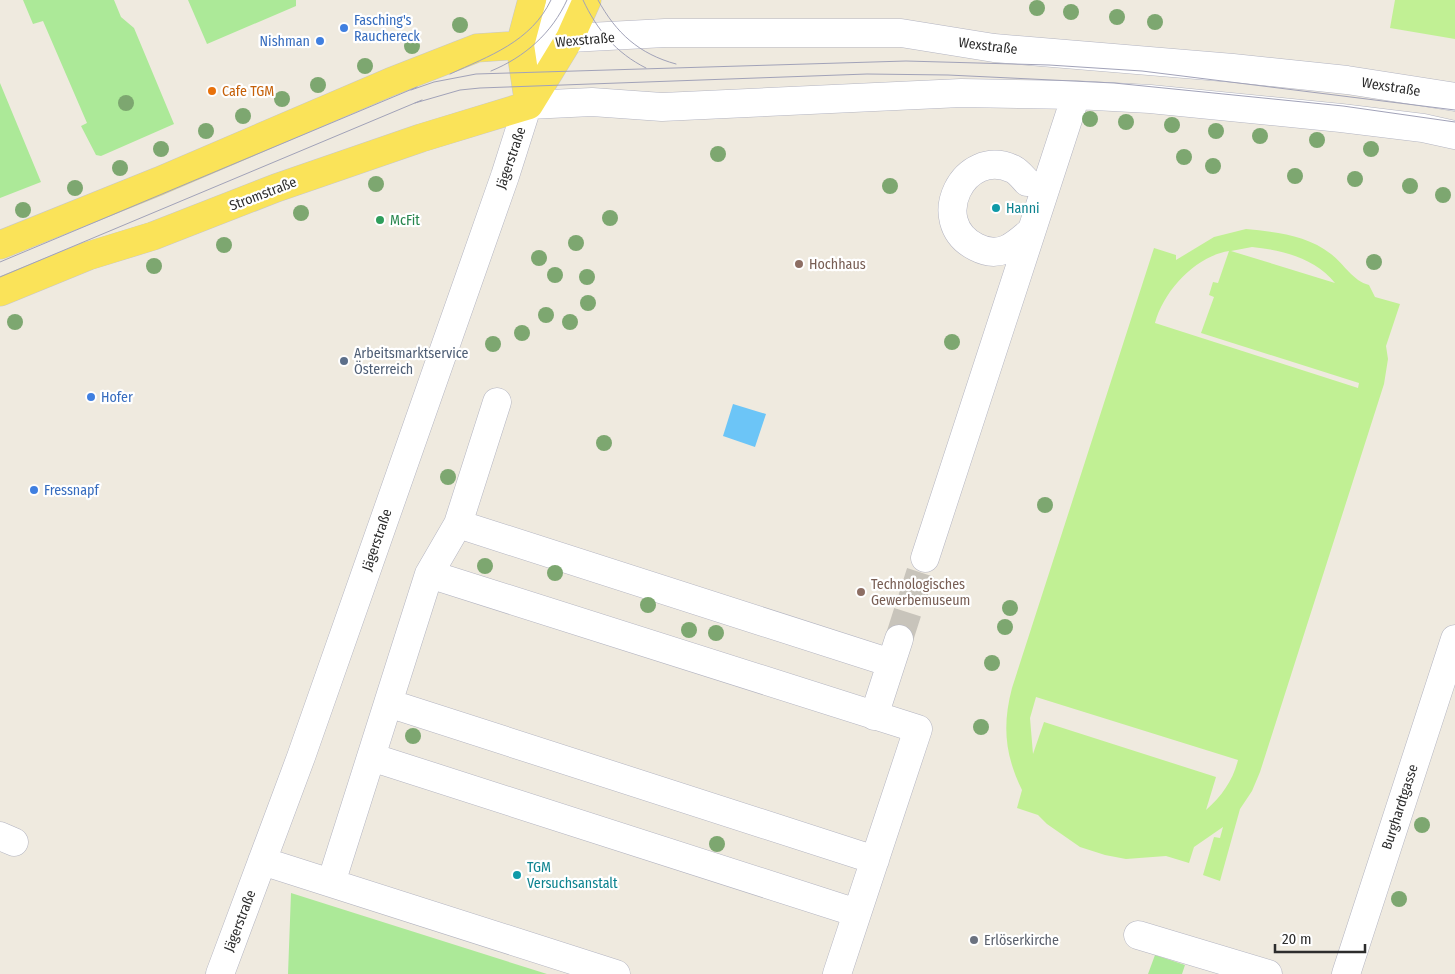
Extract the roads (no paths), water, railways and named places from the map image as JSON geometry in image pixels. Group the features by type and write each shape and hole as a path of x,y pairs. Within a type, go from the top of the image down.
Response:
{"main road":[{"name":"Jägerstraße","path":"530,105 520,45 532,0"},
{"name":"Jägerstraße","path":"530,105 559,40 587,0"},
{"path":"0,244 168,177 390,82 477,48 520,45"},
{"name":"Stromstraße","path":"0,292 88,256 153,236 276,188 421,138 530,105"}],"street":[{"path":"520,45 530,39 541,28 560,0"},
{"path":"559,40 560,0"},
{"name":"Wexstraße","path":"520,45 559,40 664,33 901,33 994,48 1347,80 1455,97"},
{"path":"530,105 592,102 662,107 961,93 1076,95 1150,99 1341,118 1423,128 1455,135"},
{"path":"925,558 1076,95"},
{"name":"Jägerstraße","path":"220,974 304,747 530,105"},
{"path":"1028,182 1015,170 996,164 979,168 966,177 957,190 952,220 959,233 968,243 995,253 1011,249 1030,232"},
{"path":"331,883 429,574 458,524 497,402"},
{"path":"458,524 895,651 874,716"},
{"path":"429,574 918,729 837,974"},
{"name":"Burghardtgasse","path":"1346,974 1455,639"},
{"path":"388,703 875,860"},
{"path":"371,756 857,913"},
{"path":"262,861 616,974"},
{"path":"1138,935 1268,974"}],"water":[{"path":"733,404 766,414 755,447 723,436"}],"tunnel":[{"path":"899,639 925,558"}],"tram line":[{"path":"450,74 494,54 521,37 543,14 551,0"},
{"path":"491,71 515,59 536,43 554,23 567,0"},
{"path":"583,0 588,11 609,40 625,55 646,68"},
{"path":"598,0 613,23 630,41 651,54 676,64"},
{"path":"411,90 434,82 476,74 906,61 1049,65 1142,71 1455,110"},
{"path":"415,103 460,90 480,88 867,74 948,75 1114,83 1343,106 1455,122"},
{"path":"0,262 417,87"},
{"path":"0,277 422,100"}],"place":[{"name":"Fasching's Rauchereck","path":"344,28"},
{"name":"Nishman","path":"320,41"},
{"name":"Cafe TGM","path":"212,91"},
{"name":"Hanni","path":"996,208"},
{"name":"McFit","path":"380,220"},
{"name":"Hochhaus","path":"799,264"},
{"name":"Arbeitsmarktservice Österreich","path":"344,361"},
{"name":"Hofer","path":"91,397"},
{"name":"Fressnapf","path":"34,490"},
{"name":"Technologisches Gewerbemuseum","path":"861,592"},
{"name":"TGM Versuchsanstalt","path":"517,875"},
{"name":"Erlöserkirche","path":"974,940"}]}
